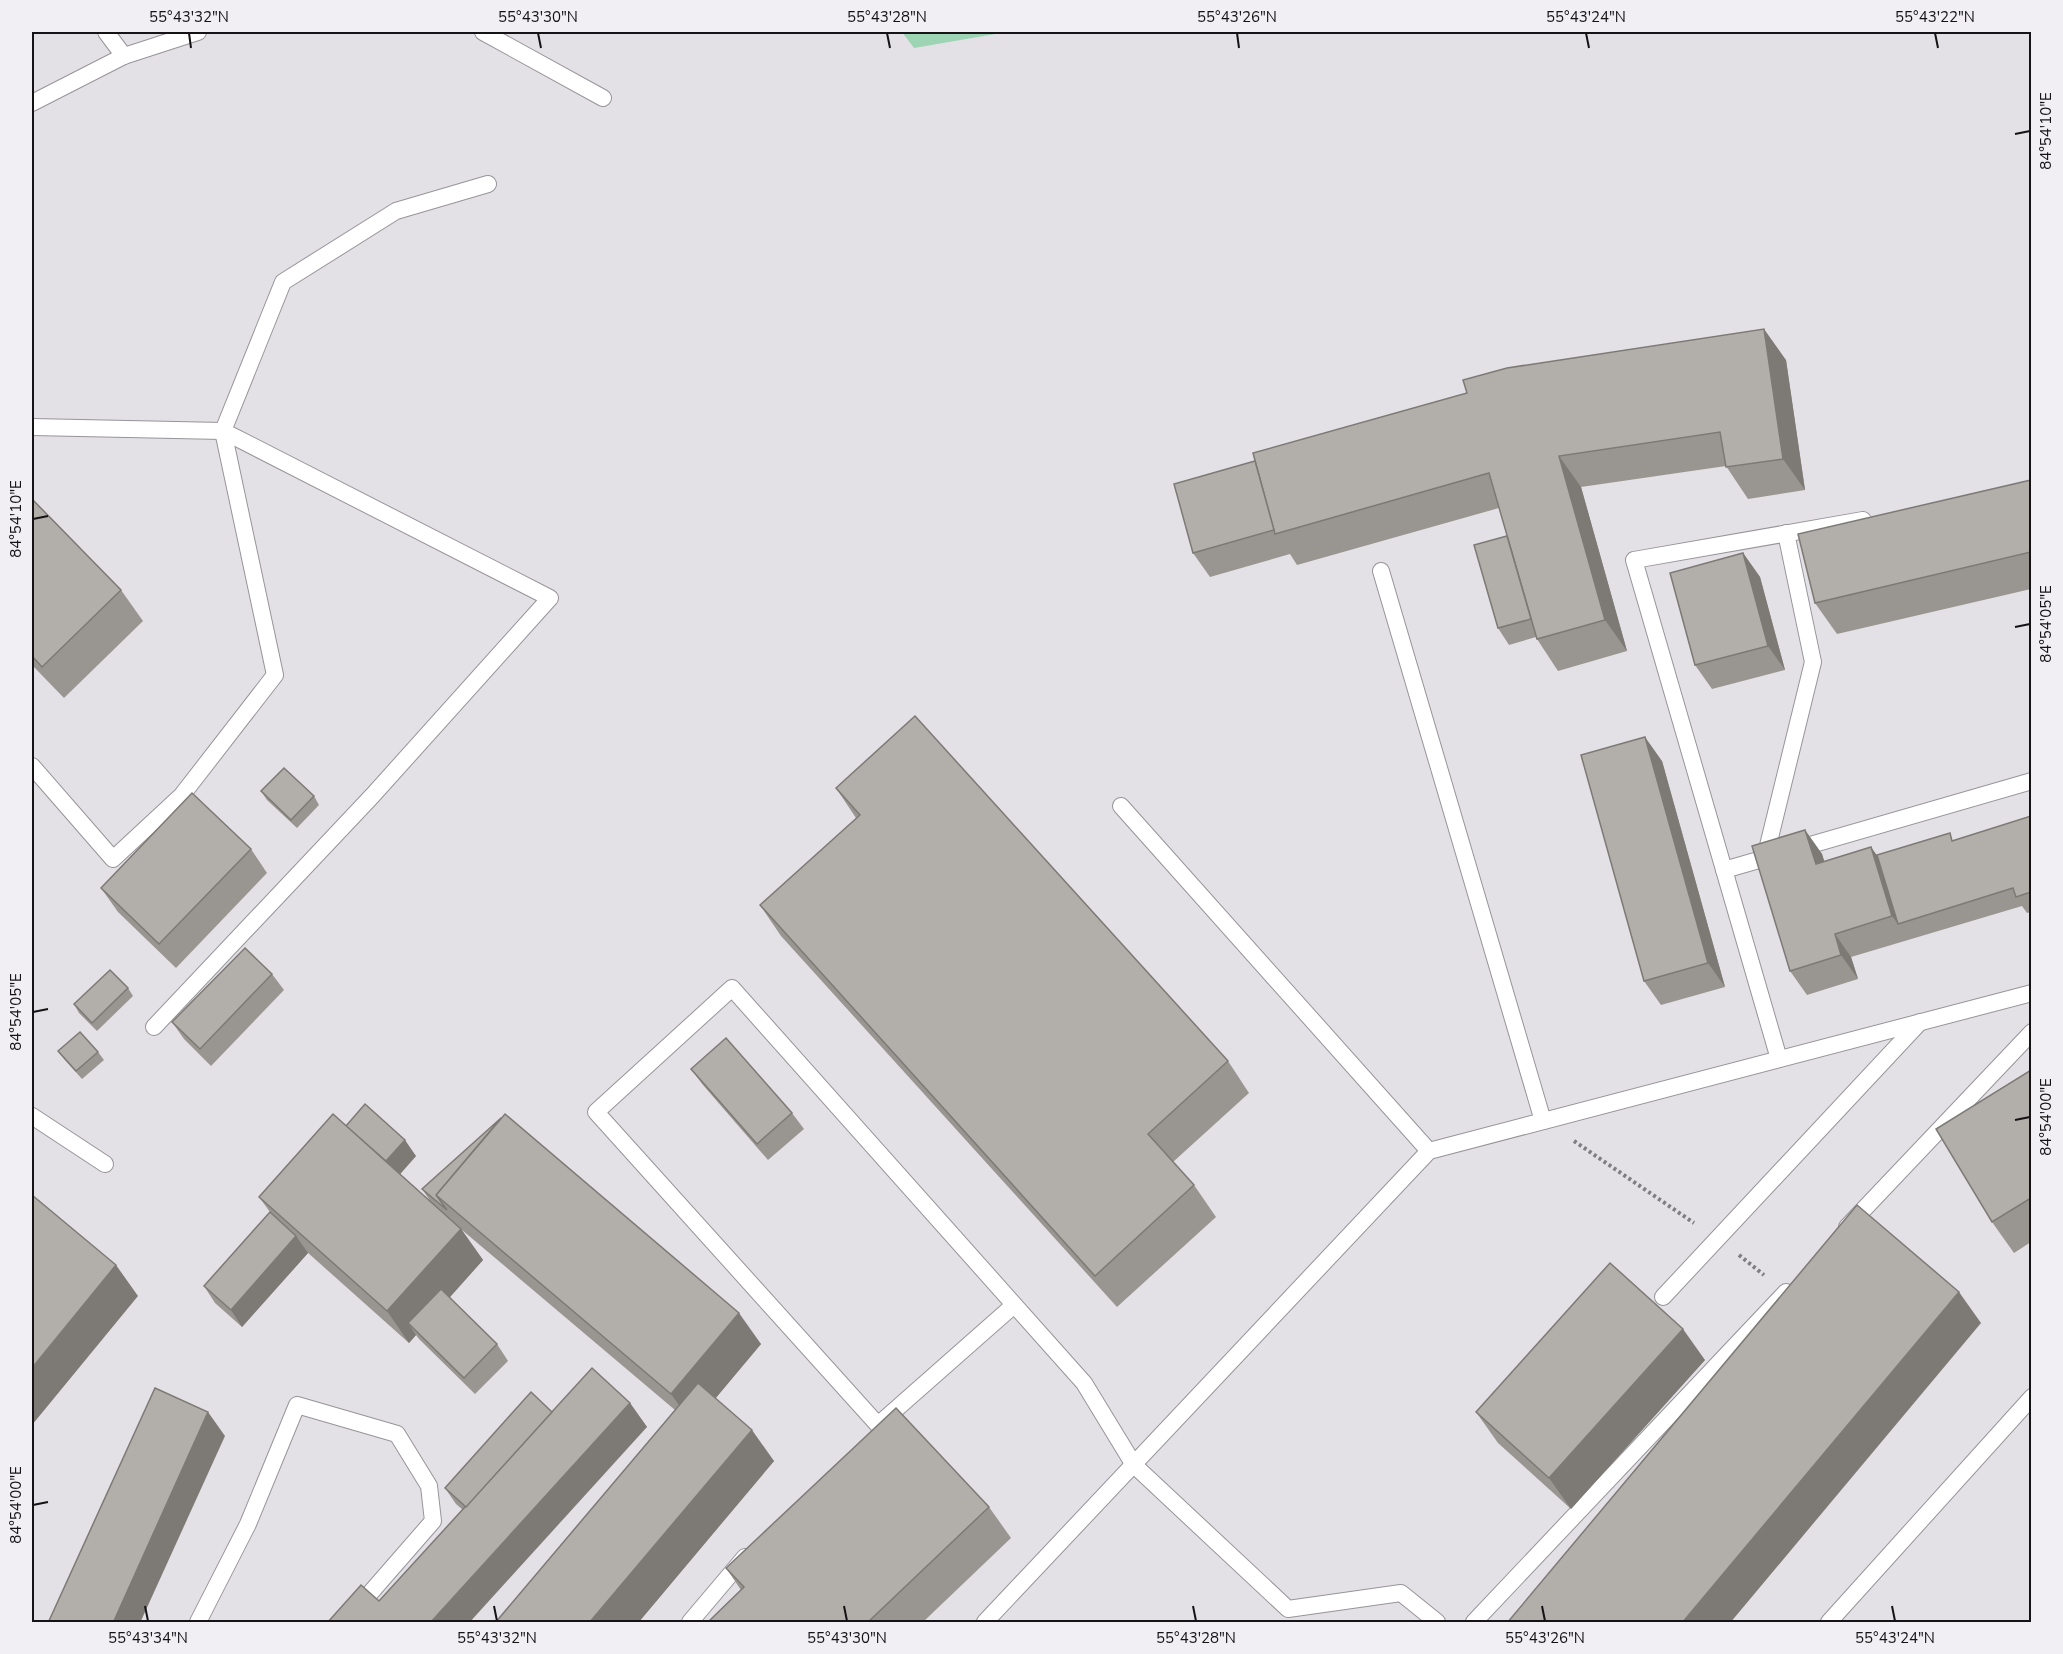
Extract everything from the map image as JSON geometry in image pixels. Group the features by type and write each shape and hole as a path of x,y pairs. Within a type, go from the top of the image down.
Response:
{"lane":[{"path":"106,32 124,56"},
{"path":"32,103 124,56 198,32"},
{"path":"483,32 603,98"},
{"path":"32,766 113,859 182,795 275,675 223,431 283,282 396,211 488,184"},
{"path":"32,427 223,431 550,598 373,795 154,1027"},
{"path":"1779,1059 1634,560 1880,517"},
{"path":"1765,858 1813,662 1786,533"},
{"path":"1381,571 1544,1121"},
{"path":"1724,870 2031,781"},
{"path":"1121,806 1429,1151"},
{"path":"1014,1305 878,1425 596,1112 732,988 1084,1383 1134,1465 1288,1609 1401,1593 1437,1623"},
{"path":"985,1623 1429,1151 2031,993"},
{"path":"1663,1297 1921,1022"},
{"path":"1835,1240 2031,1032"},
{"path":"32,1116 105,1164"},
{"path":"1474,1623 1790,1287"},
{"path":"1829,1623 2031,1396"},
{"path":"198,1623 248,1524 297,1405 397,1434 429,1486 433,1521 345,1623"},
{"path":"690,1623 755,1545"}],"path":[{"path":"1544,1121 1790,1287"}],"green space":[{"path":"902,32 1007,32 914,48"}],"building":[{"path":"1764,329 1783,459 1726,467 1720,432 1559,456 1605,620 1537,639 1489,473 1275,534 1253,453 1467,393 1463,380 1507,368"},
{"path":"1255,461 1274,530 1193,553 1174,484"},
{"path":"2031,480 2031,552 1815,603 1798,534"},
{"path":"32,499 121,590 42,667 32,656"},
{"path":"1507,536 1531,619 1498,628 1474,545"},
{"path":"1743,553 1768,646 1695,665 1670,573"},
{"path":"915,716 1228,1061 1148,1134 1194,1185 1095,1276 760,905 860,815 836,788"},
{"path":"1645,737 1708,963 1644,981 1581,755"},
{"path":"284,768 314,796 291,820 261,791"},
{"path":"192,793 251,849 159,944 101,888"},
{"path":"2031,816 2031,892 2016,897 2013,888 1898,924 1877,855 1950,833 1952,841"},
{"path":"1805,830 1816,864 1871,847 1892,916 1835,934 1841,955 1790,971 1752,846"},
{"path":"245,948 272,974 200,1049 172,1022"},
{"path":"110,970 128,988 92,1023 74,1004"},
{"path":"80,1032 98,1052 76,1071 58,1051"},
{"path":"726,1038 792,1113 757,1144 691,1069"},
{"path":"2031,1070 2031,1198 1992,1222 1936,1129"},
{"path":"365,1104 405,1140 386,1161 346,1126"},
{"path":"333,1114 461,1229 387,1311 259,1197"},
{"path":"505,1114 739,1313 671,1394 436,1195"},
{"path":"501,1118 436,1195 447,1210 422,1189"},
{"path":"32,1195 116,1265 32,1368"},
{"path":"1857,1205 1959,1292 1682,1623 1507,1623"},
{"path":"270,1212 296,1236 231,1310 204,1286"},
{"path":"1610,1263 1683,1329 1549,1478 1476,1412"},
{"path":"441,1289 497,1344 464,1378 408,1323"},
{"path":"592,1368 630,1403 430,1623 327,1623 361,1585 379,1601"},
{"path":"698,1383 752,1430 589,1623 495,1623"},
{"path":"155,1388 208,1412 113,1623 48,1623"},
{"path":"531,1392 552,1412 466,1507 445,1488"},
{"path":"896,1408 989,1507 867,1623 707,1623 744,1587 726,1568"}]}
